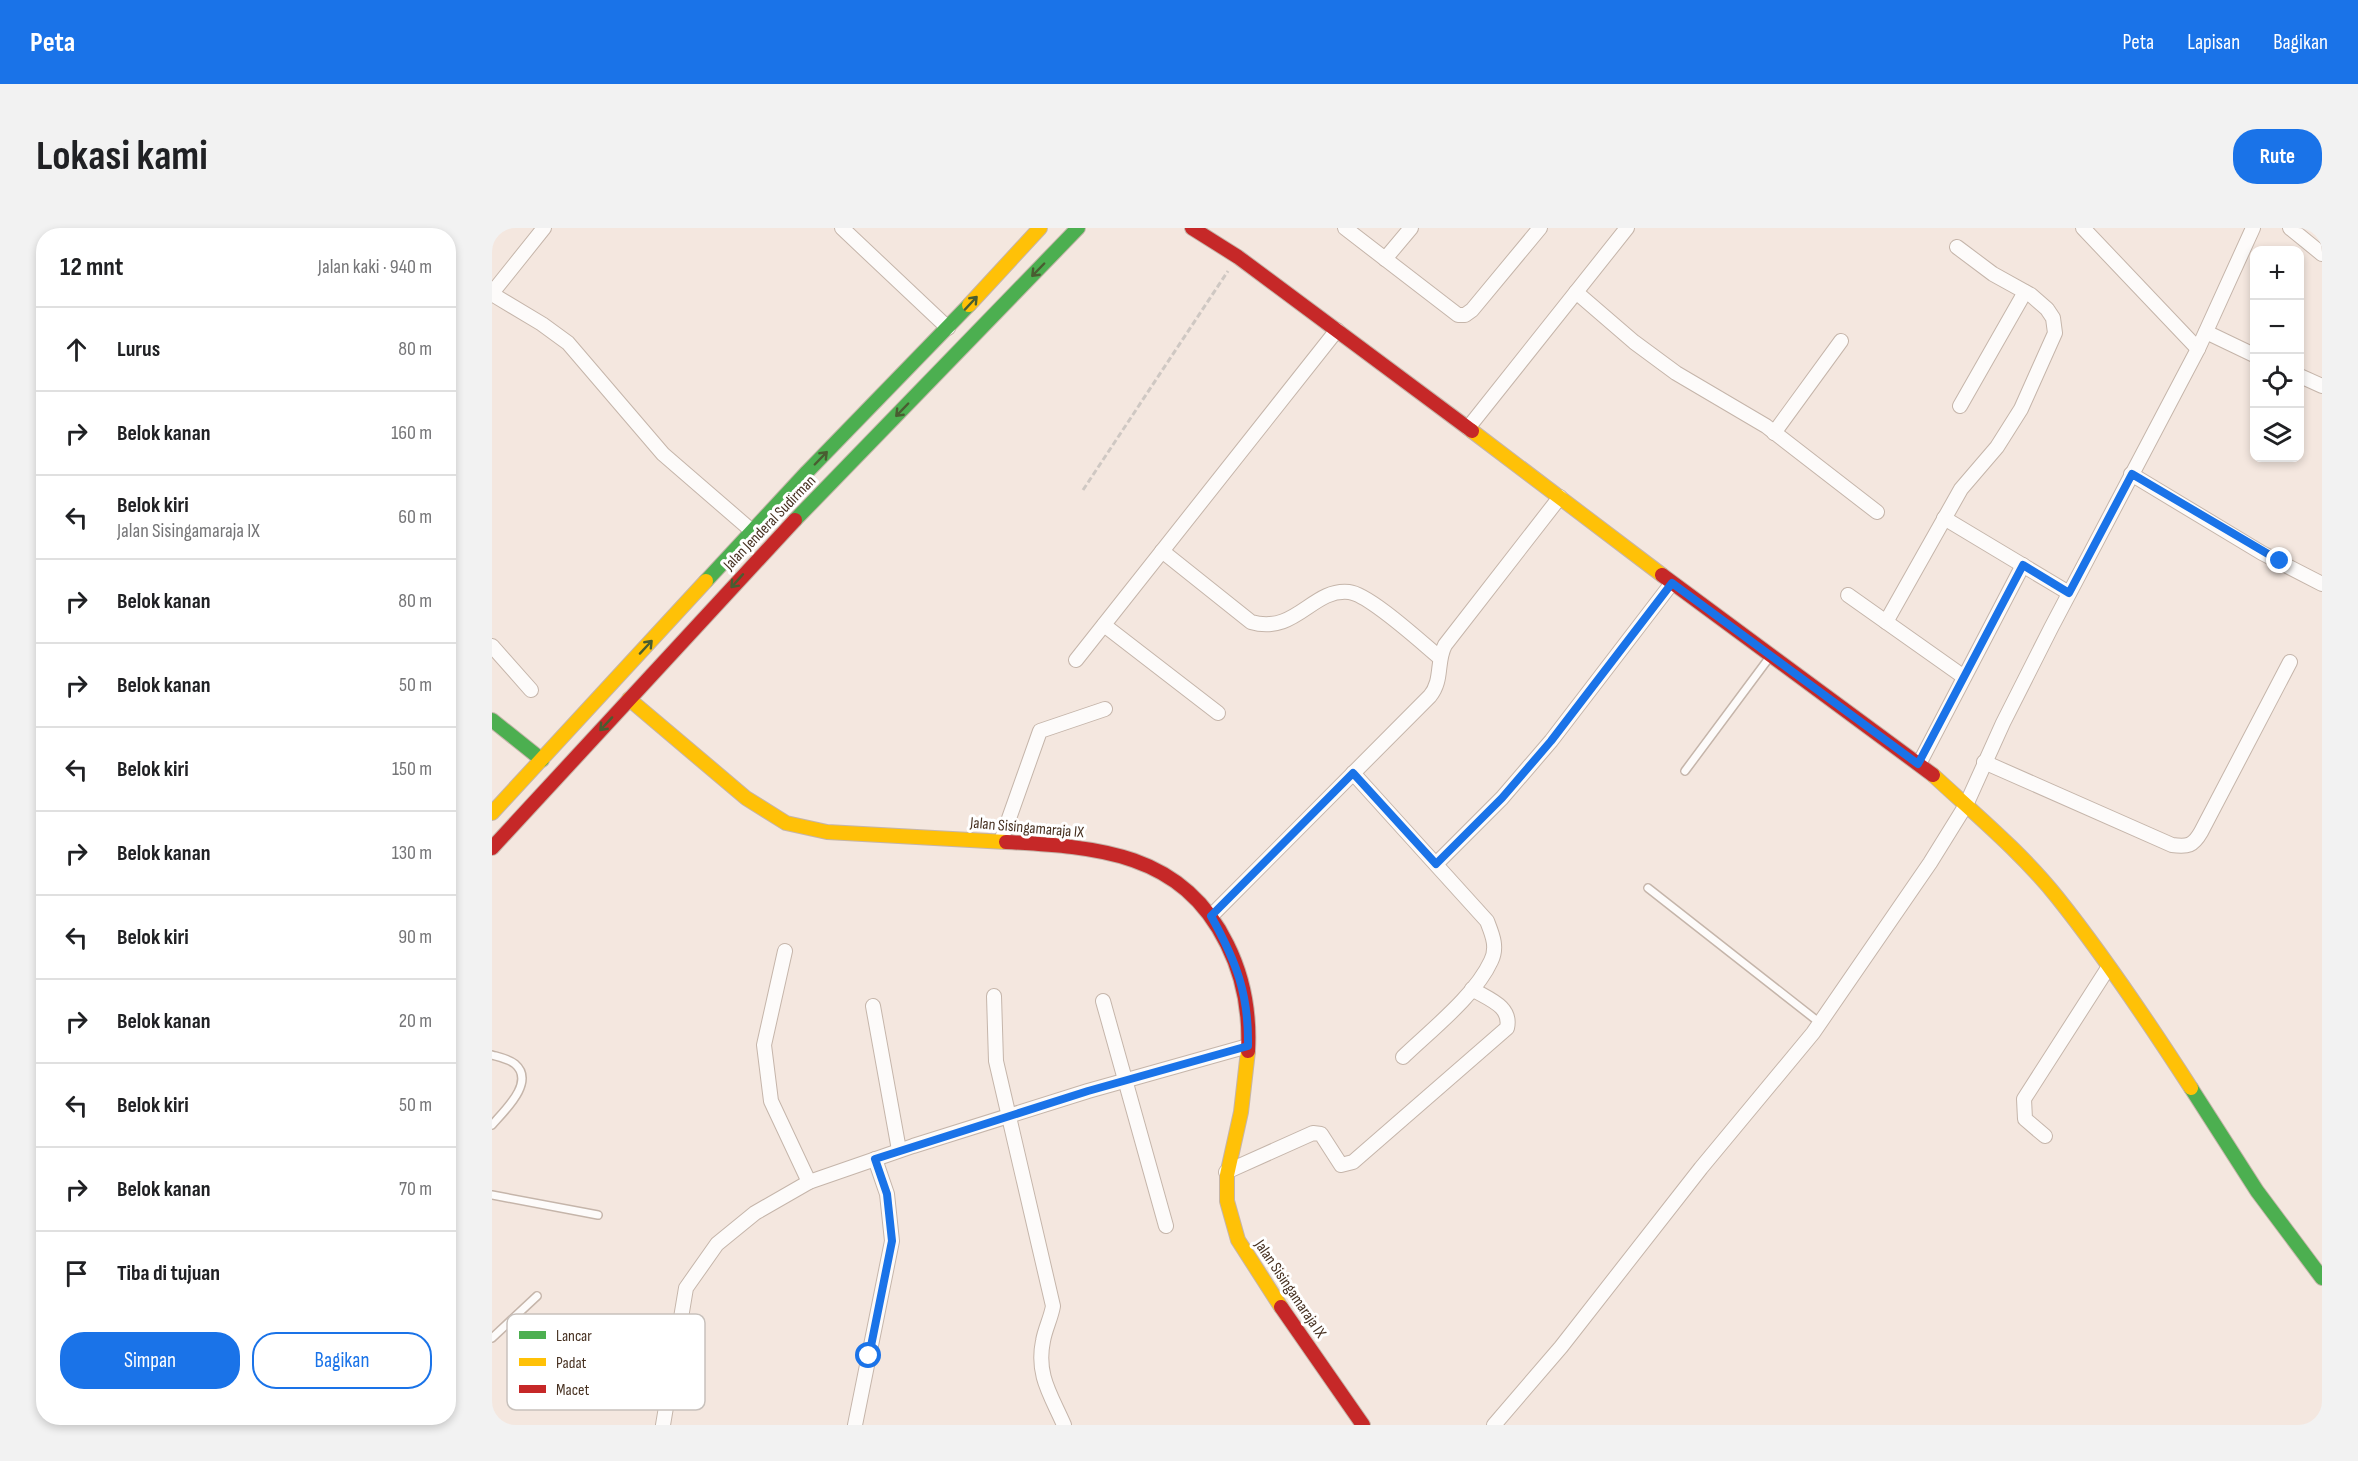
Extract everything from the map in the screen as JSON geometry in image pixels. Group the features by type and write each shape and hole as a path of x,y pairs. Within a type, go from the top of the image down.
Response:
{"main road":[{"name":"Jalan Jenderal Sudirman","path":"492,813 752,531 948,328 1040,228"},
{"path":"1192,228 1238,256 1672,583 1918,764 1996,832 2056,896 2155,1033 2257,1191 2322,1278"},
{"name":"Jalan Jenderal Sudirman","path":"492,848 761,555 1069,231"},
{"name":"Jalan Sisingamaraja IX","path":"629,699 746,798 786,823 827,832 1077,846 1160,870 1187,888 1211,916 1231,952 1244,988 1248,1018 1248,1046 1239,1120 1227,1172 1226,1201 1240,1244 1256,1271 1363,1425"},
{"path":"492,720 542,760"}],"street":[{"path":"544,228 492,294 542,324 568,343 663,453 752,531"},
{"path":"842,228 948,328"},
{"path":"1345,228 1458,315 1465,315 1540,228"},
{"path":"1385,259 1412,228"},
{"path":"1468,428 1627,228"},
{"path":"2083,228 2198,349"},
{"path":"1494,1425 1561,1347 1820,1023 1930,863 1966,805 1984,762 2069,593 2198,349 2253,228"},
{"path":"2290,228 2322,254"},
{"path":"1886,622 1961,489 1997,447 2021,409 2055,333 2053,318 2047,309 2025,292 1993,274 1957,247"},
{"path":"1576,292 1676,373 1727,401 1774,433 1877,512"},
{"path":"1960,406 2025,292"},
{"path":"1076,660 1337,330"},
{"path":"2206,332 2252,354"},
{"path":"1774,433 1841,341"},
{"path":"2304,378 2322,386"},
{"path":"2132,474 2262,553 2322,584"},
{"path":"1211,916 1437,687 1439,657 1445,645 1560,497"},
{"path":"1944,518 2069,593"},
{"path":"1162,551 1251,622 1264,626 1280,624 1325,597 1350,592 1365,598 1439,657"},
{"path":"1918,764 2023,565"},
{"path":"1436,864 1502,798 1551,741 1672,583"},
{"path":"1848,595 1964,677"},
{"path":"1104,625 1218,713"},
{"path":"492,645 531,690"},
{"path":"1984,762 2152,837 2187,847 2195,843 2290,662"},
{"path":"1001,841 1040,731 1105,709"},
{"path":"1353,773 1487,921 1495,940 1492,960 1472,989 1403,1057"},
{"path":"784,951 764,1045 771,1101 809,1182"},
{"path":"2045,1136 2025,1119 2024,1099 2108,968"},
{"path":"1227,1172 1313,1133 1321,1134 1341,1165 1353,1162 1434,1095 1453,1074 1507,1028 1509,1018 1507,1011 1472,989"},
{"path":"994,996 996,1062 1053,1306 1043,1338 1041,1373 1064,1425"},
{"path":"1103,1001 1166,1226"},
{"path":"873,1006 899,1150"},
{"path":"682,1314 686,1288 717,1244 755,1213 809,1182 899,1150 1126,1080 1248,1046"},
{"path":"855,1425 892,1241 887,1194 875,1159"},
{"path":"663,1425 666,1410"}],"lane":[{"path":"1685,771 1771,656"},
{"path":"1648,888 1820,1023"},
{"path":"492,1054 514,1063 521,1073 521,1090 492,1125"},
{"path":"492,1195 598,1215"},
{"path":"518,1314 537,1296"},
{"path":"492,1338 507,1324"}],"path":[{"path":"1083,490 1238,256"}],"traffic: fast":[{"path":"795,520 1078,228"},
{"path":"706,581 807,472 969,305"},
{"path":"492,720 542,760"},
{"path":"2191,1088 2257,1191 2322,1278"}],"traffic: slow":[{"path":"969,305 1040,228"},
{"path":"1472,431 1662,575"},
{"path":"492,813 706,581"},
{"path":"629,699 746,798 786,823 827,832 1006,842"},
{"path":"1933,775 2043,880 2092,943 2191,1088"},
{"path":"1248,1051 1241,1112 1227,1175 1227,1201 1238,1240 1281,1307"}],"traffic: jam":[{"path":"1192,228 1238,257 1472,431"},
{"path":"492,848 795,520"},
{"path":"1662,575 1933,775"},
{"path":"1006,842 1073,847 1104,852 1134,860 1161,873 1186,890 1208,913 1233,957 1245,996 1248,1051"},
{"path":"1281,1307 1363,1425"}],"route":[{"path":"869,1356 892,1241 887,1194 875,1159 1088,1091 1248,1046 1248,1018 1244,988 1231,952 1211,916 1353,773 1436,864 1502,798 1551,741 1639,623 1672,583 1918,764 2023,565 2069,593 2132,474 2262,553 2280,561"}]}
